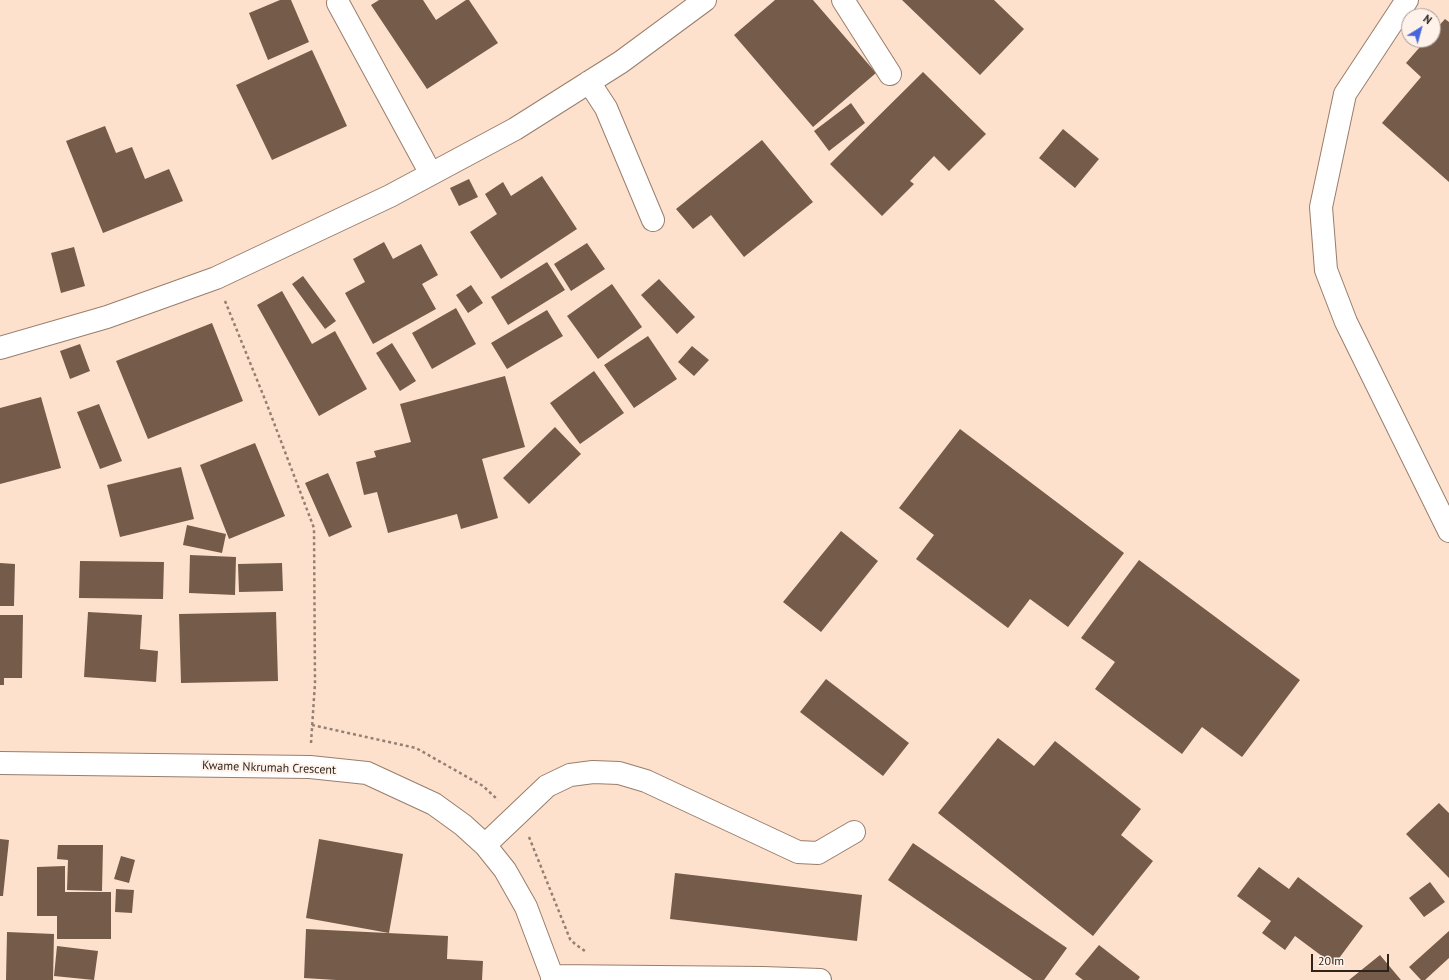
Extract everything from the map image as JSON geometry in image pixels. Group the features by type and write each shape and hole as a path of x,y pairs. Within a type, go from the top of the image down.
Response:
{"street":[{"path":"0,348 107,317 216,278 390,196 515,129 621,62 705,0"},
{"path":"843,0 890,74"},
{"path":"1407,0 1345,94 1321,207 1325,262 1326,270 1346,322 1449,531"},
{"path":"338,3 431,174"},
{"path":"589,82 606,108 653,220"},
{"name":"Kwame Nkrumah Crescent","path":"0,763 310,767 367,773 434,804 463,825 485,845 505,870 526,907 552,978"},
{"path":"485,845 547,786 570,775 593,772 619,773 646,781 798,852 818,853 854,832"},
{"path":"552,978 763,978 820,980"}],"path":[{"path":"216,278 266,402 314,528 315,683 310,767"},
{"path":"312,725 416,748 483,786 515,816 526,831 570,938 583,951 589,953"}],"building":[{"path":"280,0 291,0 309,42 268,60 249,13"},
{"path":"379,0 423,0 436,20 466,0 469,0 498,43 427,89 371,5"},
{"path":"775,0 813,0 876,73 813,127 734,35"},
{"path":"902,0 994,0 1024,29 980,75"},
{"path":"1445,19 1449,22 1449,182 1382,123 1421,77 1406,63 1419,48 1441,48 1441,23"},
{"path":"312,50 347,126 272,160 236,85"},
{"path":"923,72 986,134 949,171 934,156 910,181 914,184 882,216 830,164"},
{"path":"851,103 865,123 829,151 814,131"},
{"path":"105,126 116,153 132,147 145,179 169,169 183,201 103,233 66,141"},
{"path":"1063,129 1099,159 1075,188 1039,158"},
{"path":"762,140 813,202 744,257 711,215 693,229 676,209"},
{"path":"542,176 577,229 501,279 470,232 497,214 485,194 503,182 511,196"},
{"path":"469,179 478,197 459,206 450,188"},
{"path":"384,242 393,259 421,244 438,275 422,284 436,309 373,344 345,293 365,282 353,259"},
{"path":"587,243 605,269 571,291 554,264"},
{"path":"74,247 85,286 61,293 51,253"},
{"path":"547,262 565,290 508,325 491,297"},
{"path":"303,276 336,321 325,329 292,284"},
{"path":"659,279 695,317 677,334 641,295"},
{"path":"612,284 642,327 598,359 567,316"},
{"path":"471,285 483,303 468,313 456,295"},
{"path":"282,291 312,344 335,331 367,389 319,416 257,305"},
{"path":"456,308 476,344 432,369 412,333"},
{"path":"547,310 563,336 507,369 491,343"},
{"path":"212,323 243,401 148,439 116,361"},
{"path":"648,336 677,379 634,408 604,365"},
{"path":"392,343 416,381 400,391 376,353"},
{"path":"80,344 90,371 70,379 60,351"},
{"path":"692,346 709,360 694,376 678,362"},
{"path":"594,371 624,413 580,444 550,403"},
{"path":"505,376 525,447 482,459 498,518 461,529 457,514 388,533 377,492 364,495 356,462 376,457 374,451 411,442 400,404"},
{"path":"41,397 61,468 0,484 0,408"},
{"path":"99,404 122,461 100,469 77,412"},
{"path":"555,427 581,454 529,504 503,478"},
{"path":"960,429 1124,553 1068,627 1030,599 1008,628 916,559 934,535 899,508"},
{"path":"255,443 285,516 229,539 200,465"},
{"path":"181,467 194,519 120,537 107,485"},
{"path":"328,473 352,527 329,537 305,483"},
{"path":"187,525 226,534 222,553 183,545"},
{"path":"841,531 878,561 821,632 783,602"},
{"path":"190,555 236,557 235,595 189,593"},
{"path":"1139,560 1300,680 1242,757 1202,727 1182,754 1095,689 1115,662 1081,638"},
{"path":"80,561 164,562 163,599 79,598"},
{"path":"0,563 15,564 14,606 0,606"},
{"path":"282,563 283,591 239,592 238,564"},
{"path":"88,612 142,615 140,649 158,651 156,682 84,677"},
{"path":"276,612 278,681 181,683 179,614"},
{"path":"0,615 23,615 22,678 4,678 4,685 0,685"},
{"path":"826,679 909,743 883,776 800,712"},
{"path":"998,738 1034,766 1055,741 1141,809 1121,835 1153,861 1093,936 938,813"},
{"path":"1439,803 1449,813 1449,878 1406,834"},
{"path":"0,839 9,840 3,896 0,896"},
{"path":"319,839 403,854 389,933 306,918"},
{"path":"913,843 1067,948 1044,980 1033,980 888,880"},
{"path":"58,845 103,845 102,891 67,890 68,860 57,859"},
{"path":"121,856 135,860 129,883 114,879"},
{"path":"65,866 65,892 111,892 111,939 57,939 57,916 37,916 37,867"},
{"path":"1259,867 1289,889 1298,877 1363,926 1334,965 1295,936 1285,950 1262,933 1271,921 1237,896"},
{"path":"675,873 862,895 857,941 670,919"},
{"path":"1430,882 1445,902 1424,917 1409,898"},
{"path":"116,889 134,890 132,913 115,912"},
{"path":"306,929 448,936 447,959 483,961 482,980 336,980 304,978"},
{"path":"1449,931 1449,958 1425,980 1421,980 1409,967"},
{"path":"7,932 54,934 53,980 6,980"},
{"path":"1099,945 1140,977 1138,980 1083,980 1075,974"},
{"path":"57,946 98,951 94,980 54,976"},
{"path":"1380,955 1401,980 1349,980"}]}
